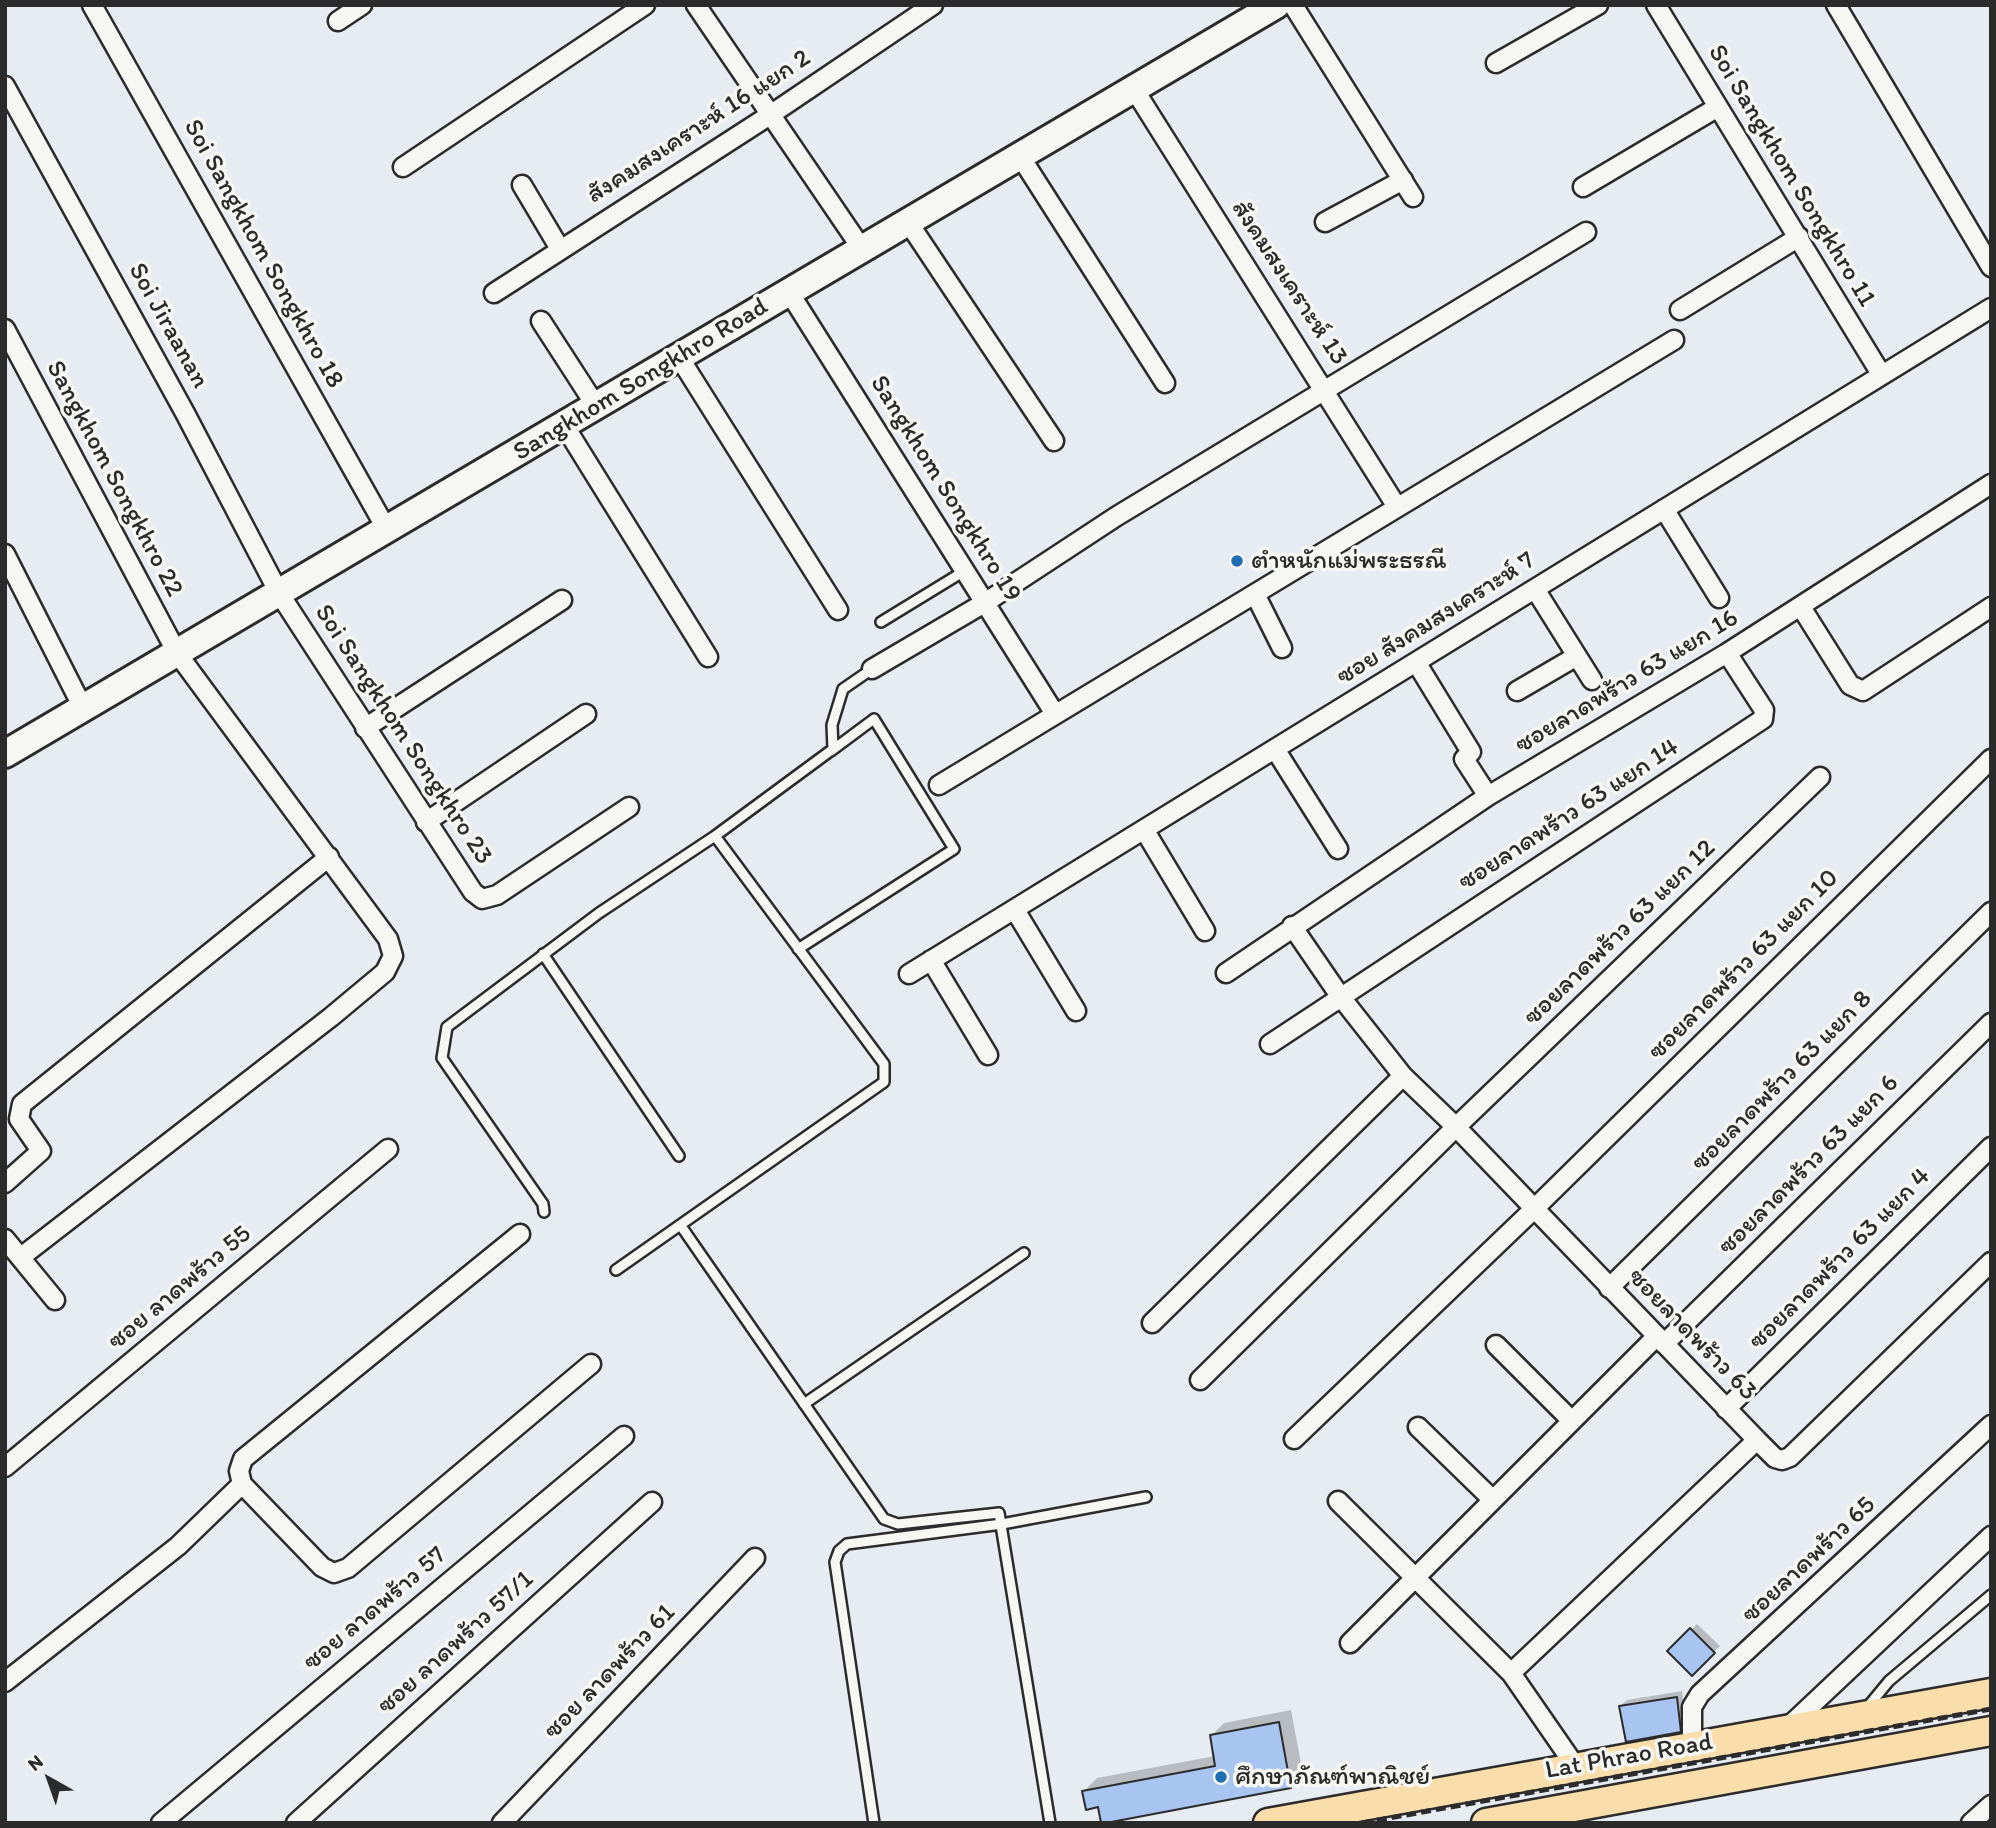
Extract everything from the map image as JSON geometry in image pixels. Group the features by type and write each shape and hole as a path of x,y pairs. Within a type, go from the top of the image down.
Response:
{"main road":[{"name":"Sangkhom Songkhro Road","path":"5,754 1276,5"},
{"name":"Lat Phrao Road","path":"1268,1823 1991,1693"},
{"name":"Lat Phrao Road","path":"1486,1823 1991,1731"}],"street":[{"name":"Soi Sangkhom Songkhro 18","path":"92,5 387,530"},
{"path":"338,21 362,5"},
{"path":"403,167 645,5"},
{"path":"696,5 862,249"},
{"name":"สังคมสงเคราะห์ 16 แยก 2","path":"494,293 770,115 933,5"},
{"path":"1293,5 1413,197"},
{"path":"1496,63 1598,5"},
{"name":"Soi Sangkhom Songkhro 11","path":"1656,5 1881,374"},
{"path":"1836,5 1991,267"},
{"name":"Soi Jiraanan","path":"5,86 185,413 279,593"},
{"name":"สังคมสงเคราะห์ 13","path":"1134,89 1398,507"},
{"path":"1583,187 1718,107"},
{"path":"1020,156 1165,383"},
{"path":"1325,222 1403,180"},
{"path":"522,185 560,249"},
{"path":"908,222 1054,441"},
{"path":"872,669 986,602 1117,516 1586,232"},
{"path":"1680,310 1799,237"},
{"name":"Sangkhom Songkhro 19","path":"789,292 1055,714"},
{"name":"ซอย สังคมสงเคราะห์ 7","path":"909,974 1145,831 1881,374 1991,309"},
{"path":"541,321 596,406"},
{"name":"Sangkhom Songkhro 22","path":"5,329 177,653 388,939 393,956 385,972 21,1257"},
{"path":"939,785 1674,340"},
{"path":"679,357 838,610"},
{"path":"564,425 708,657"},
{"name":"ซอยลาดพร้าว 63 แยก 16","path":"1226,973 1488,796 1727,653 1991,485"},
{"path":"1664,509 1719,598"},
{"path":"5,554 12,586 83,708"},
{"path":"1535,589 1592,680"},
{"name":"Soi Sangkhom Songkhro 23","path":"279,593 426,822 473,892 482,899 497,895 629,807"},
{"path":"1255,594 1282,648"},
{"path":"365,728 562,600"},
{"path":"1801,607 1850,685 1863,691 1991,607"},
{"name":"ซอยลาดพร้าว 63 แยก 14","path":"1340,996 1763,719 1764,710 1727,653"},
{"path":"1517,691 1577,656"},
{"path":"1416,662 1471,752 1464,759 1488,796"},
{"path":"426,822 586,714"},
{"path":"1275,749 1338,849"},
{"name":"ซอยลาดพร้าว 63 แยก 10","path":"1294,1439 1534,1209 1991,759"},
{"name":"ซอยลาดพร้าว 63 แยก 12","path":"1200,1380 1456,1127 1821,777"},
{"path":"1145,831 1205,931"},
{"path":"5,1183 41,1151 19,1119 22,1104 329,858"},
{"path":"1015,909 1076,1011"},
{"name":"ซอยลาดพร้าว 63 แยก 8","path":"1609,1288 1991,912"},
{"name":"ซอยลาดพร้าว 63","path":"1292,926 1340,996 1404,1076 1757,1440 1510,1673"},
{"path":"931,960 988,1055"},
{"path":"1270,1044 1340,996"},
{"name":"ซอยลาดพร้าว 63 แยก 6","path":"1350,1643 1571,1420 1660,1341 1991,1023"},
{"path":"1152,1323 1404,1076"},
{"name":"ซอยลาดพร้าว 63 แยก 4","path":"1726,1409 1991,1147"},
{"name":"ซอย ลาดพร้าว 55","path":"5,1466 388,1149"},
{"path":"5,1682 178,1546 242,1484 239,1471 243,1459 520,1234"},
{"path":"5,1239 55,1300"},
{"path":"1757,1440 1775,1458 1782,1460 1790,1457 1991,1262"},
{"path":"1496,1345 1571,1420"},
{"name":"ซอย ลาดพร้าว 57","path":"242,1484 322,1567 334,1573 348,1568 591,1364"},
{"name":"ซอยลาดพร้าว 65","path":"1692,1745 1692,1707 1700,1694 1991,1425"},
{"path":"1418,1427 1493,1500"},
{"name":"ซอย ลาดพร้าว 57","path":"161,1823 624,1436"},
{"path":"1338,1501 1510,1673 1576,1767"},
{"name":"ซอย ลาดพร้าว 57/1","path":"296,1823 652,1502"},
{"path":"1787,1729 1991,1536"},
{"name":"ซอย ลาดพร้าว 61","path":"502,1823 755,1558"},
{"path":"1971,1823 1991,1805"}],"lane":[{"path":"881,622 965,570"},
{"path":"831,751 832,724 843,689 872,669"},
{"path":"544,1212 542,1204 442,1058 447,1027 543,954 715,836 874,719 954,849 798,949"},
{"path":"616,1269 884,1082 884,1064 715,836"},
{"path":"543,954 679,1156"},
{"path":"681,1226 884,1519 898,1524 994,1511 999,1513 1050,1823"},
{"path":"804,1404 1024,1252"},
{"path":"874,1823 835,1562 839,1551 847,1544 1002,1524 1146,1497"},
{"path":"1870,1714 1870,1704 1889,1681 1991,1595"}],"building":[{"path":"1690,1628 1715,1653 1692,1676 1667,1651"},
{"path":"1677,1697 1681,1732 1626,1742 1619,1706"},
{"name":"ศึกษาภัณฑ์พาณิชย์","path":"1279,1722 1291,1788 1106,1823 1101,1823 1098,1807 1086,1810 1082,1791 1215,1766 1210,1735"}],"railway":[{"path":"1362,1823 1991,1709"}],"place":[{"name":"ตำหนักแม่พระธรณี","path":"1237,561"},
{"name":"ศึกษาภัณฑ์พาณิชย์","path":"1221,1777"}]}
